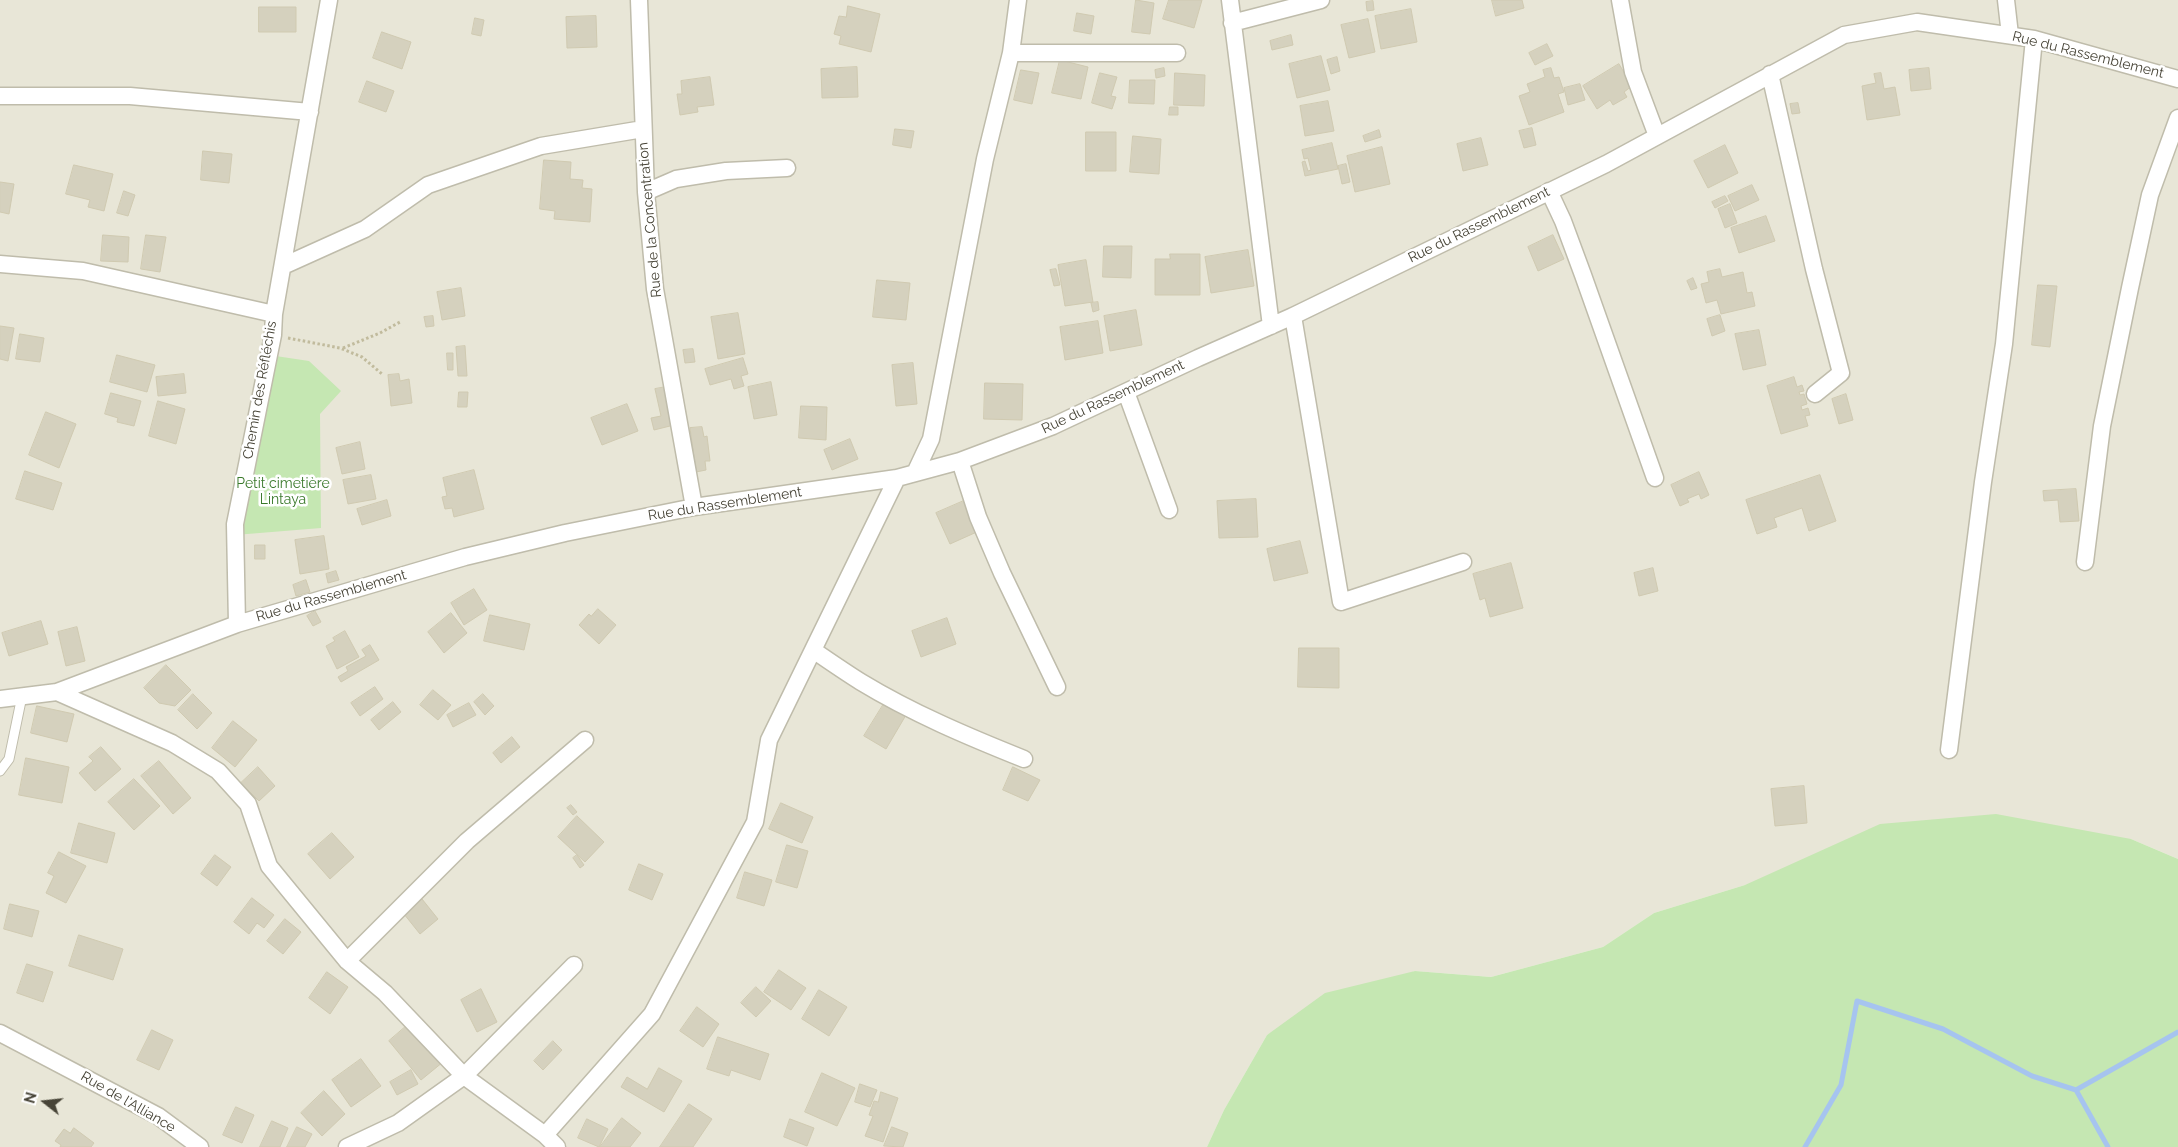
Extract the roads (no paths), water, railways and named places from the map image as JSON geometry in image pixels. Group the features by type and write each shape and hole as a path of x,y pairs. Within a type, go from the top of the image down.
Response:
{"street":[{"path":"274,314 329,0"},
{"path":"640,0 643,129"},
{"path":"915,473 931,439 985,159 1011,53 1018,0"},
{"path":"1230,0 1271,326"},
{"path":"1232,23 1321,0"},
{"path":"1620,0 1633,72 1657,136"},
{"path":"2006,0 2010,35"},
{"name":"Rue du Rassemblement","path":"0,699 57,692 237,624 465,557 565,533 694,507 897,478 960,461 1053,426 1293,316 1606,164 1844,35 1917,22 2034,39 2178,78"},
{"path":"1949,750 2004,344 2034,39"},
{"path":"1011,53 1177,53"},
{"path":"1770,74 1814,269 1841,373 1815,394"},
{"path":"0,96 130,96 310,112"},
{"path":"2085,562 2102,426 2130,288 2150,195 2178,118"},
{"name":"Rue de la Concentration","path":"282,266 365,229 428,185 541,146 643,129 646,192 655,289 694,507"},
{"path":"646,192 676,180 726,171 787,168"},
{"path":"1549,191 1563,221 1583,275 1655,478"},
{"name":"Chemin des Réfléchis","path":"0,264 83,271 274,314 273,335 235,524 237,624"},
{"path":"1293,316 1341,602 1463,562"},
{"path":"1126,392 1169,510"},
{"path":"960,461 978,517 1057,687"},
{"path":"545,1135 652,1014 755,822 769,740 897,478"},
{"path":"813,650 862,682 910,708 974,739 1024,759"},
{"path":"57,692 172,743 218,771 248,804 269,866 347,961 386,993 464,1076 545,1135 557,1147"},
{"path":"347,961 467,841 585,740"},
{"path":"347,1147 398,1123 464,1076 574,965"},
{"name":"Rue de l'Alliance","path":"0,1033 158,1116 200,1147"}],"lane":[{"path":"0,771 9,759 22,696"}],"waterway":[{"path":"1805,1147 1841,1085 1857,1001 1943,1029 2032,1076 2076,1090 2108,1147"},
{"path":"2076,1090 2178,1032"}],"park label":[{"name":"Petit cimetière Lintaya","path":"283,492"}]}
